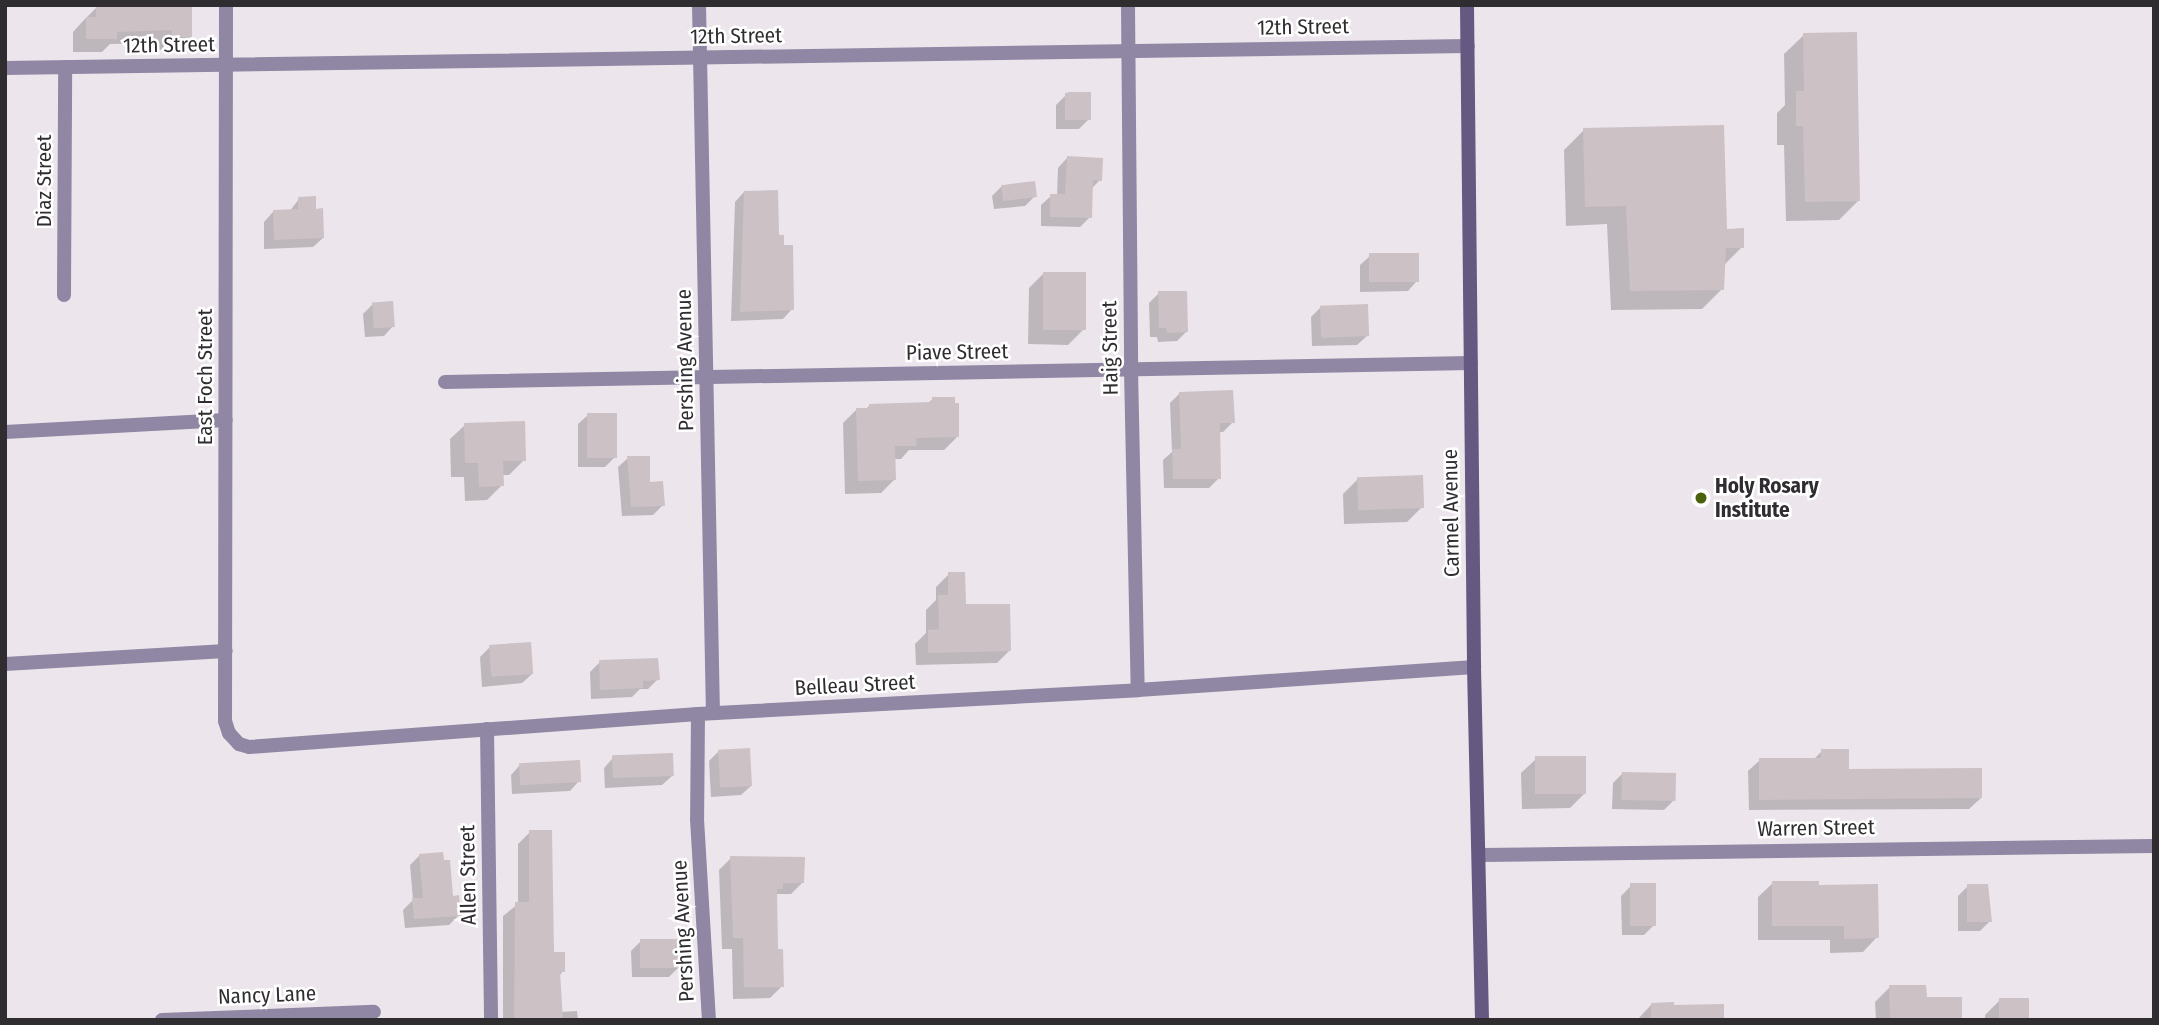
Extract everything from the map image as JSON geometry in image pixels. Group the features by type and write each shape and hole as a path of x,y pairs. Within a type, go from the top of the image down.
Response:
{"main road":[{"name":"Carmel Avenue","path":"1467,5 1474,667 1482,1020"}],"street":[{"name":"East Foch Street","path":"226,5 225,721 229,733 239,744"},
{"name":"Pershing Avenue","path":"699,5 713,713"},
{"name":"Haig Street","path":"1128,5 1130,369 1138,690"},
{"name":"12th Street","path":"5,68 1468,46"},
{"name":"Diaz Street","path":"64,295 65,67"},
{"name":"Piave Street","path":"445,382 1471,363"},
{"path":"5,432 226,420"},
{"path":"5,664 226,651"},
{"name":"Belleau Street","path":"239,744 249,747 713,713 1138,690 1474,667"},
{"name":"Pershing Avenue","path":"698,714 697,819 707,946 709,1020"},
{"name":"Allen Street","path":"486,729 491,1020"},
{"name":"Warren Street","path":"1480,855 2154,846"},
{"name":"Nancy Lane","path":"162,1020 374,1012"}],"building":[{"path":"192,5 192,37 172,37 172,30 117,32 117,39 86,39 86,17 96,17 96,6"},
{"path":"1857,32 1860,201 1805,202 1803,126 1796,126 1796,91 1804,91 1803,33"},
{"path":"1091,92 1091,120 1065,120 1065,93"},
{"path":"1724,125 1727,229 1744,228 1744,248 1726,248 1724,290 1630,291 1626,206 1585,207 1583,128"},
{"path":"1067,156 1103,158 1102,181 1093,180 1092,218 1050,217 1050,194 1065,194"},
{"path":"1035,181 1037,197 1003,201 1001,185"},
{"path":"778,190 779,235 784,235 784,245 793,245 794,310 740,312 744,191"},
{"path":"316,196 316,209 323,208 324,238 274,240 273,210 298,209 298,197"},
{"path":"1369,253 1419,253 1419,282 1369,282"},
{"path":"1043,272 1086,272 1086,330 1043,330"},
{"path":"1158,291 1187,291 1188,332 1167,333 1166,328 1159,328"},
{"path":"393,301 395,327 374,328 372,302"},
{"path":"1368,304 1369,336 1321,338 1320,306"},
{"path":"1233,390 1235,423 1220,423 1221,479 1173,479 1172,449 1181,449 1179,392"},
{"path":"932,397 955,397 955,403 959,403 959,437 916,438 917,446 895,446 896,480 858,481 856,408 869,408 869,404 932,402"},
{"path":"587,413 617,413 617,458 587,458"},
{"path":"525,421 526,461 503,461 504,486 479,487 478,463 465,463 464,423"},
{"path":"627,456 650,456 650,482 663,481 665,506 631,507"},
{"path":"1423,475 1424,508 1358,510 1357,477"},
{"path":"948,572 965,572 966,604 1010,604 1011,651 928,653 928,630 939,629 938,595 948,595"},
{"path":"531,642 533,674 491,677 489,645"},
{"path":"658,658 660,680 643,681 643,688 600,690 599,660"},
{"path":"750,748 752,786 720,788 718,750"},
{"path":"1821,749 1849,749 1849,769 1982,768 1982,798 1759,800 1759,758 1821,758"},
{"path":"673,753 674,776 613,778 612,755"},
{"path":"1535,756 1586,756 1586,794 1535,794"},
{"path":"580,760 581,782 520,785 519,763"},
{"path":"1622,772 1676,773 1676,801 1622,800"},
{"path":"529,830 552,830 554,952 565,952 565,972 560,972 563,1020 514,1020 515,902 529,902"},
{"path":"443,852 444,860 450,860 453,896 459,895 461,916 414,919 412,898 423,898 419,854"},
{"path":"730,856 805,857 804,883 783,883 783,889 777,889 778,949 783,949 784,987 744,987 743,938 733,938"},
{"path":"1772,881 1819,881 1819,885 1878,884 1879,938 1844,939 1844,926 1772,926"},
{"path":"1630,883 1656,883 1656,926 1630,926"},
{"path":"1967,884 1988,884 1992,922 1967,922"},
{"path":"640,939 681,939 681,968 640,968"},
{"path":"1889,985 1926,985 1927,997 1962,997 1962,1020 1890,1020"},
{"path":"1999,998 2029,998 2029,1020 1999,1020"},
{"path":"1674,1002 1674,1005 1724,1004 1724,1020 1651,1020 1651,1003"}],"place":[{"name":"Holy Rosary Institute","path":"1701,498"}]}
